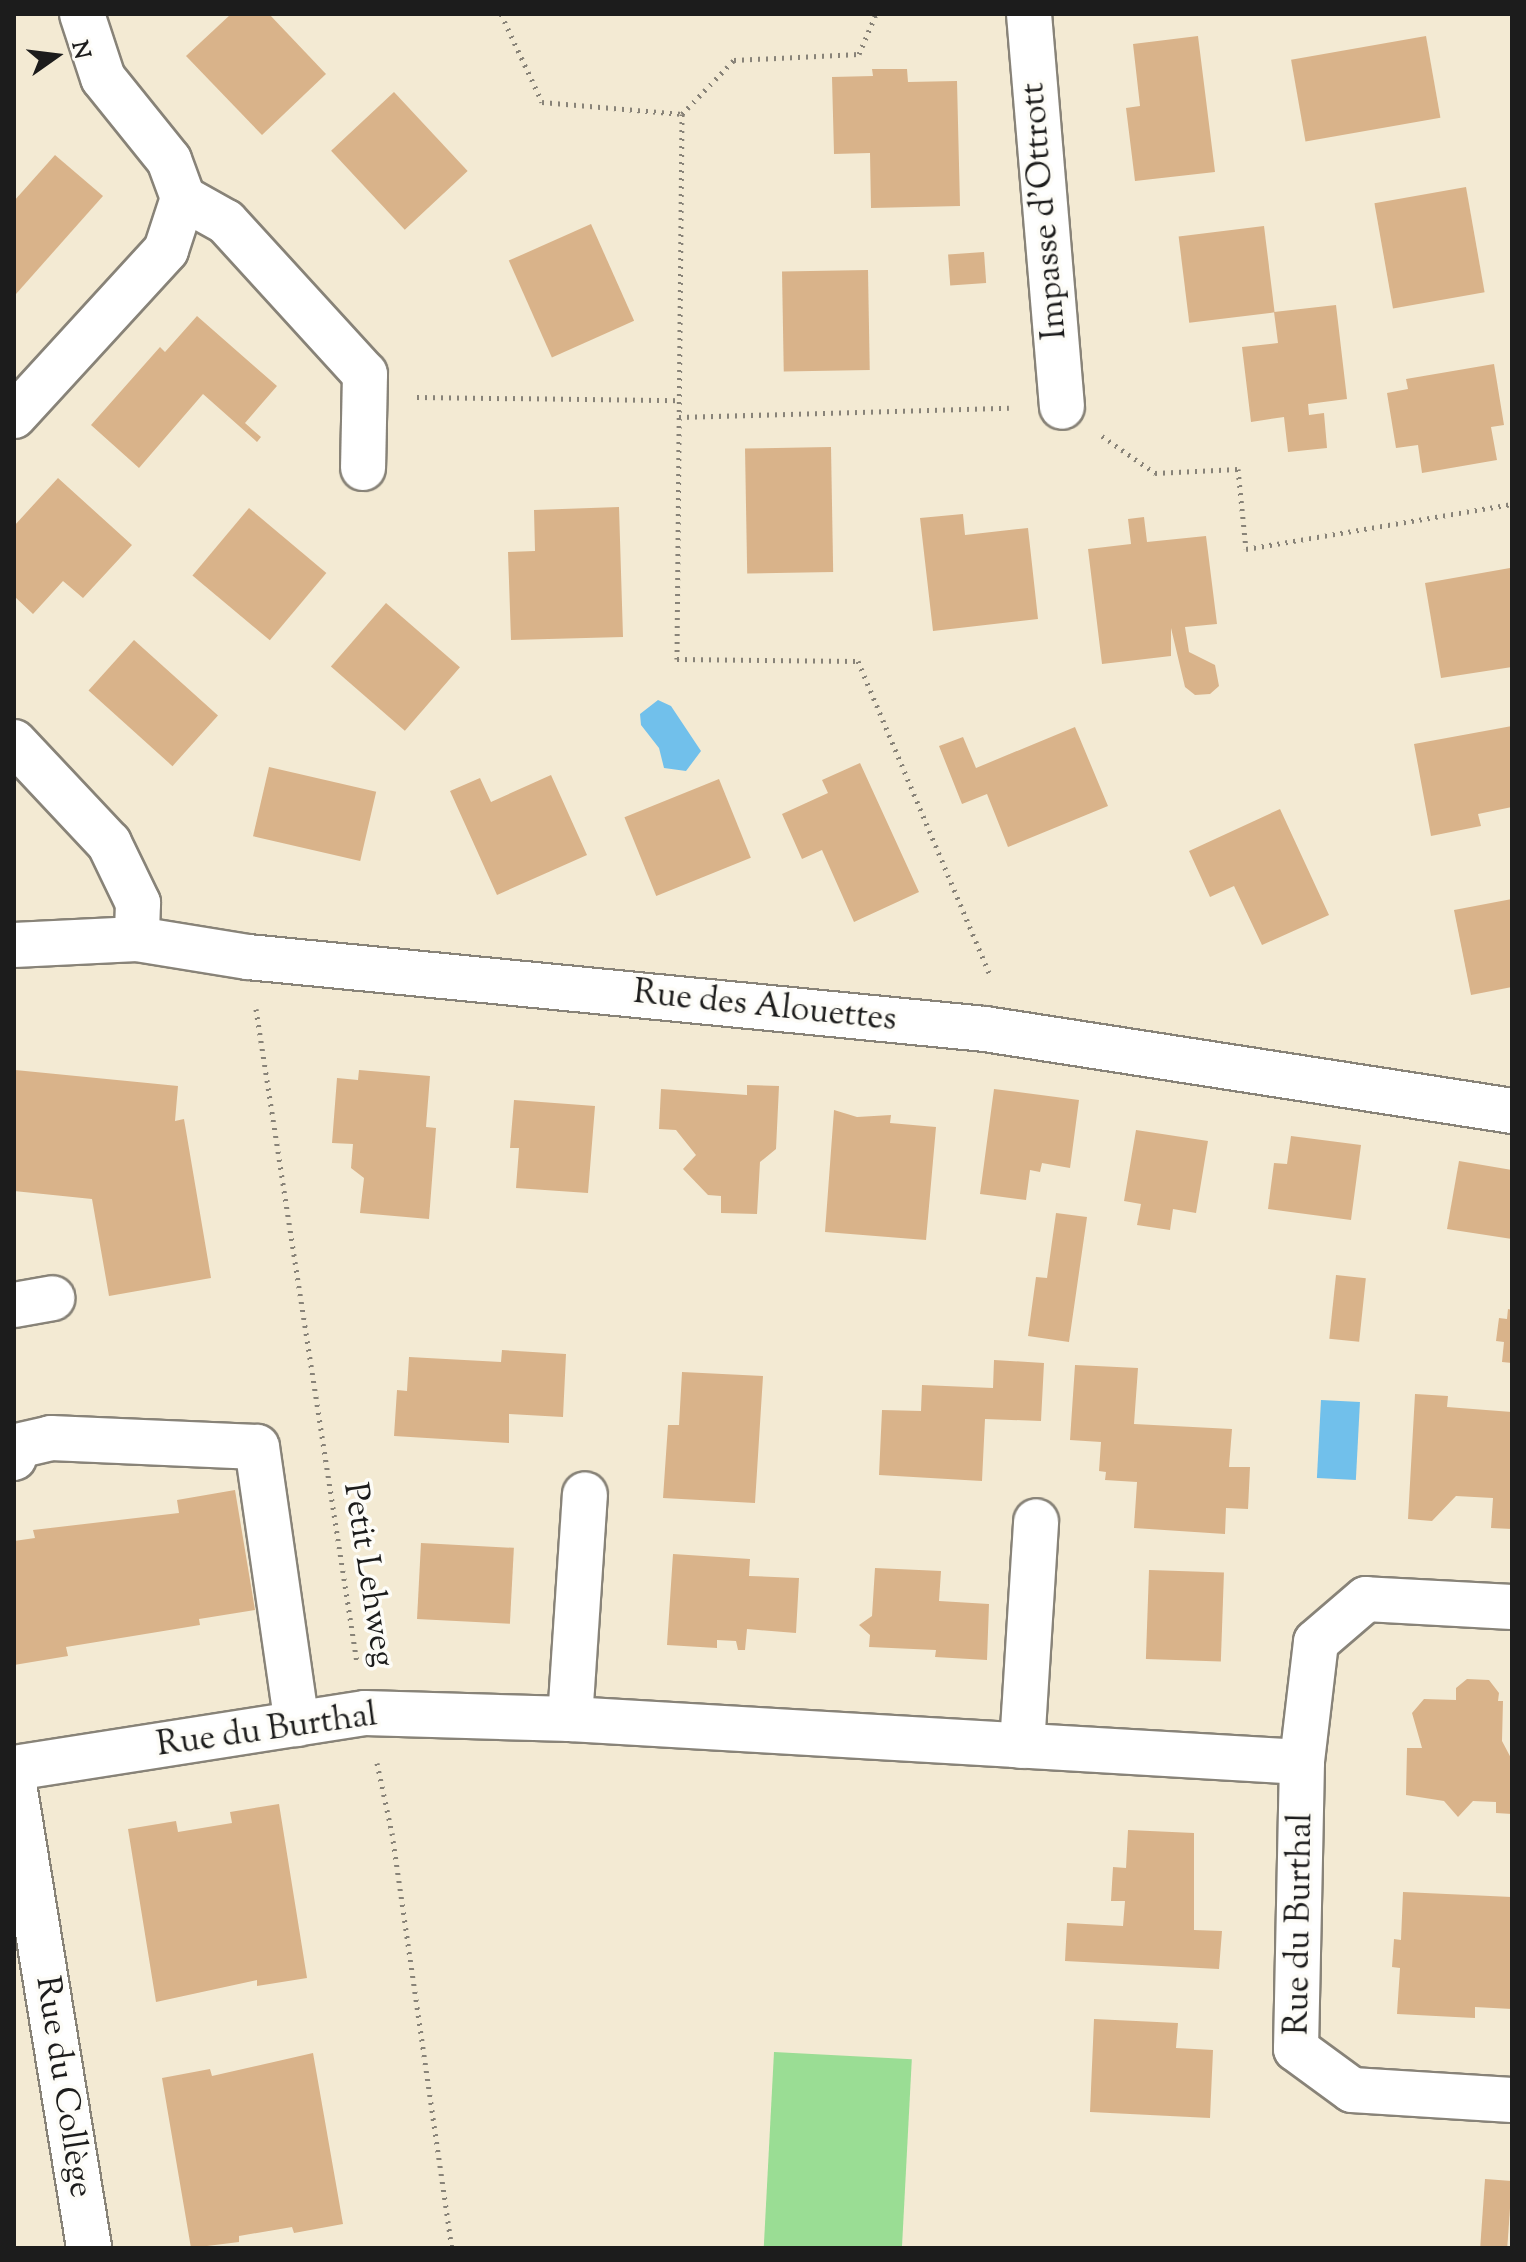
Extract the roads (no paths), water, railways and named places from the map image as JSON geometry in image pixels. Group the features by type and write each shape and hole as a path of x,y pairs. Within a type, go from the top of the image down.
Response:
{"street":[{"path":"14,416 166,250 183,198 169,160 103,78 82,14"},
{"name":"Impasse d'Ottrott","path":"1029,14 1062,407"},
{"path":"183,198 226,222 365,374 363,468"},
{"path":"14,742 109,843 138,903 137,939"},
{"name":"Rue des Alouettes","path":"14,945 137,939 248,957 985,1029 1512,1111"},
{"path":"14,1458 17,1446 51,1438 257,1447 297,1724"},
{"path":"570,1719 585,1494"},
{"path":"1022,1746 1036,1521"},
{"name":"Rue du Burthal","path":"1512,1607 1366,1599 1316,1642 1302,1762 1296,2049 1352,2090 1512,2100"},
{"name":"Rue du Burthal","path":"14,1768 365,1713 570,1719 1302,1762"},
{"name":"Rue du Collège","path":"14,1784 89,2248"}],"water":[{"path":"658,700 671,706 701,751 686,771 664,768 659,748 641,725 640,714"},
{"path":"1321,1400 1360,1402 1356,1480 1317,1478"}]}
